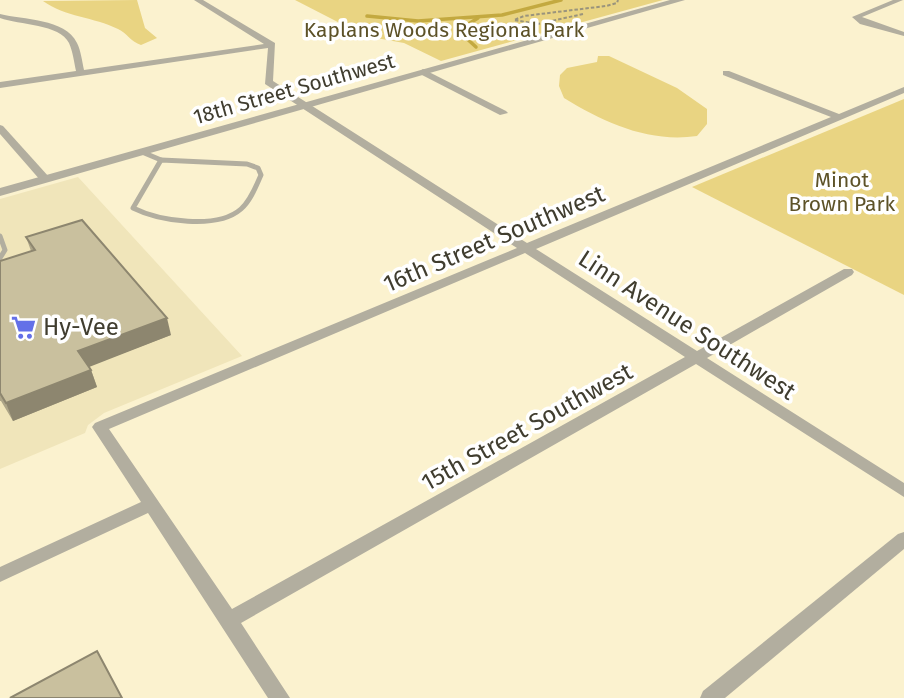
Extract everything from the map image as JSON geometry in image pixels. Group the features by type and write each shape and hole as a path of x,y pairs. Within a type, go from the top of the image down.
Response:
{"street":[{"path":"198,0 272,45"},
{"name":"18th Street Southwest","path":"0,192 680,0"},
{"path":"899,0 856,17 863,22 904,34"},
{"path":"0,16 52,28 66,34 72,41 81,73"},
{"path":"0,85 272,45"},
{"name":"Linn Avenue Southwest","path":"272,45 268,82 904,491"},
{"path":"423,72 503,113"},
{"path":"726,73 839,117"},
{"name":"16th Street Southwest","path":"151,504 100,428 904,90"},
{"path":"0,128 45,179"},
{"name":"15th Street Southwest","path":"228,621 848,272"},
{"path":"0,575 151,504 280,698"},
{"path":"710,698 904,539"}],"lane":[{"path":"142,152 161,160 247,164 258,168 261,175 242,209 232,214 200,220 152,216 133,208 161,160"},
{"path":"0,236 5,250 0,258"}],"path":[{"path":"617,8 535,24 523,24 514,20 524,16 607,6 617,3 618,0"}],"shaded area":[{"path":"78,177 242,356 104,413 88,425 85,433 0,469 0,199"}],"green space":[{"path":"137,0 145,28 157,38 141,45 118,29 61,10 43,1"},
{"name":"Kaplans Woods Regional Park","path":"295,0 663,0 441,61 404,43 365,36"},
{"path":"598,56 609,56 677,88 707,109 707,124 697,136 662,137 645,134 611,123 564,98 559,86 560,75 567,68 597,62"},
{"name":"Minot Brown Park","path":"904,99 904,295 692,187"}],"building":[{"path":"82,220 167,318 78,351 91,370 6,403 0,393 0,261 35,250 26,237"},
{"path":"97,651 122,698 10,698"}],"waterway":[{"path":"367,16 418,21 502,15 561,0"},
{"path":"476,47 464,36 462,28 478,18"}],"place":[{"name":"Hy-Vee","path":"23,327"}]}
